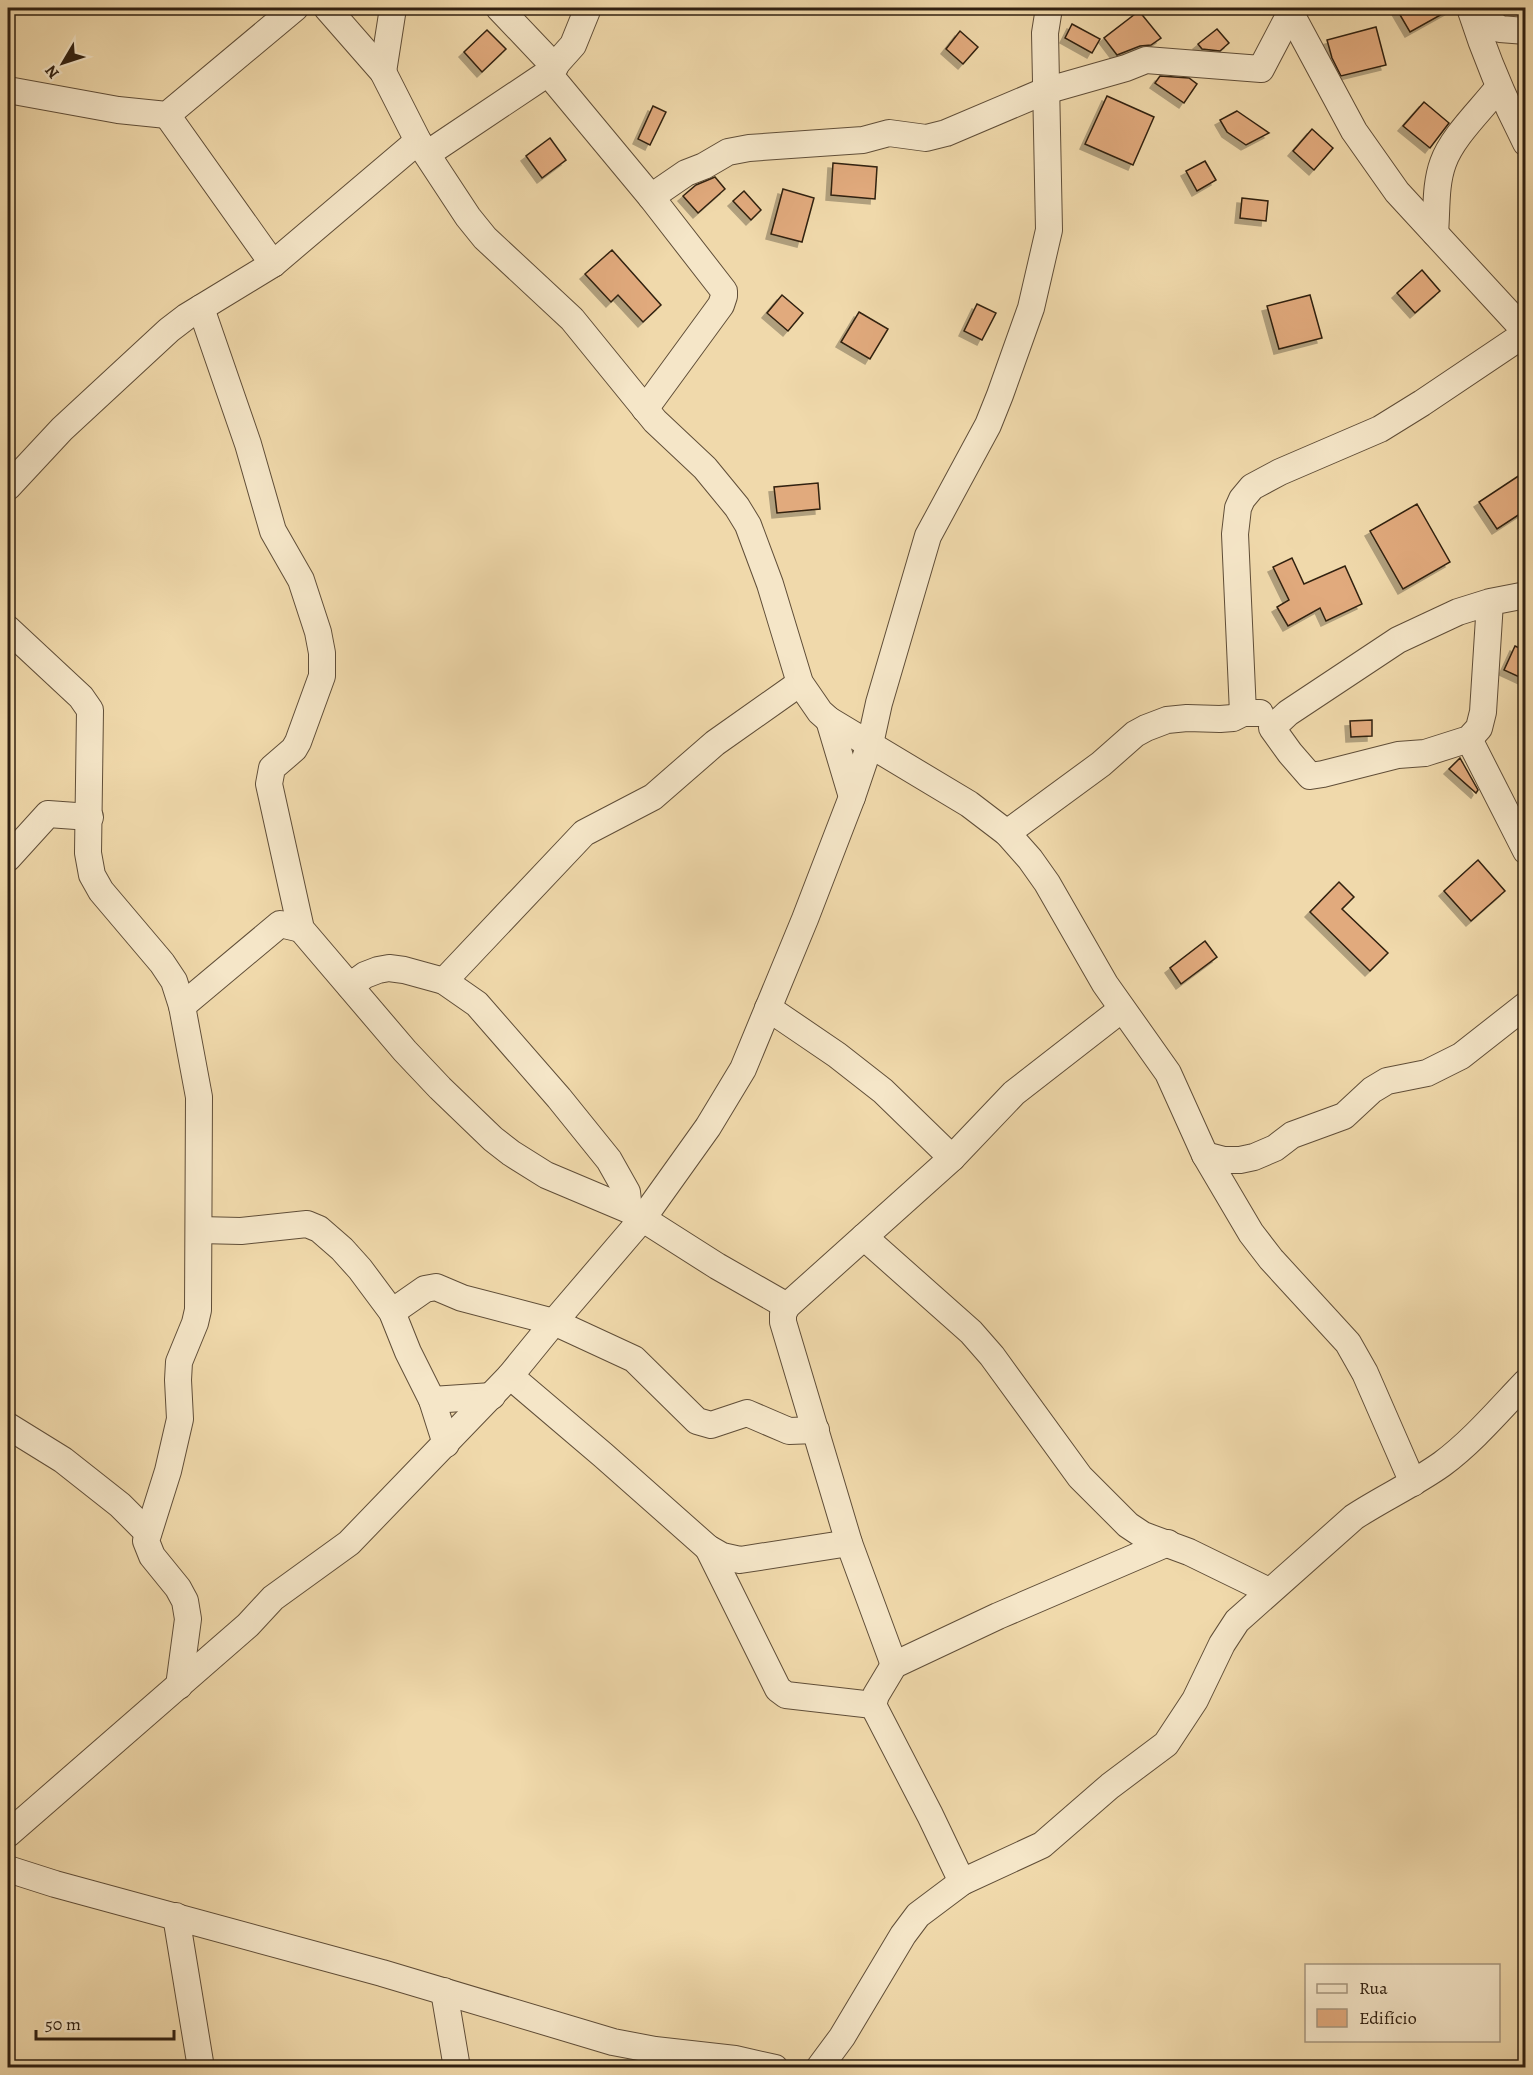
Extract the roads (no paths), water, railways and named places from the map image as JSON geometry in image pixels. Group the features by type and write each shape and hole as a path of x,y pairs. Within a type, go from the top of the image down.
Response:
{"street":[{"path":"8,90 118,110 167,115 296,8"},
{"path":"327,8 383,72 423,147 464,212 485,238 572,319 645,409 705,468 737,507 748,525 770,585 800,683 820,712 829,720 969,804 1007,833 1047,883 1061,911 1122,1009 1168,1073 1205,1155 1251,1233 1270,1259 1348,1343 1365,1373 1413,1483"},
{"path":"383,72 393,8"},
{"path":"499,8 551,70 722,288 724,296 721,305 645,409"},
{"path":"9,483 109,384 169,330 273,264 423,147 551,70 573,45 588,8"},
{"path":"8,1834 248,1625 273,1598 349,1543 446,1444 510,1376 554,1322 636,1214 708,1127 743,1069 852,797 870,744 874,721 927,536 988,425 1031,308 1049,230 1045,33 1049,8"},
{"path":"1470,8 1500,29 1526,31"},
{"path":"1470,8 1498,88 1526,143"},
{"path":"651,197 686,173 728,152 749,148 863,140 889,133 926,138 946,133 1045,91 1146,60 1261,69 1292,10"},
{"path":"1243,713 1235,534 1238,508 1242,499 1252,487 1280,472 1380,429 1526,333 1397,192 1354,131 1292,10"},
{"path":"1482,47 1500,29"},
{"path":"1435,232 1438,180 1450,147 1498,88"},
{"path":"167,115 273,264"},
{"path":"201,308 248,444 273,531 301,580 318,632 322,653 322,676 298,742 294,749 272,768 269,784 301,929 405,1051 493,1139 546,1175 636,1214 717,1266 787,1306"},
{"path":"1490,602 1484,712 1479,728 1469,739 1425,753 1398,755 1310,776 1272,728 1288,713 1398,640 1458,612 1490,602 1526,595"},
{"path":"8,629 81,697 90,710 88,853 92,875 101,891 168,972 178,989 199,1097 198,1310 179,1362 180,1419 168,1471 147,1541 148,1549 178,1588 185,1601 188,1619 179,1686"},
{"path":"444,981 584,833 653,797 715,743 800,683"},
{"path":"1007,833 1101,764 1134,734 1146,728 1167,720 1233,718 1243,713 1288,713"},
{"path":"829,720 852,797"},
{"path":"1469,739 1526,851"},
{"path":"8,858 48,814 90,817"},
{"path":"182,1006 280,924 301,929"},
{"path":"350,986 365,975 378,970 404,969 444,981 477,1004 609,1160 636,1214"},
{"path":"1205,1155 1224,1160 1254,1157 1275,1148 1292,1135 1344,1116 1372,1090 1387,1081 1427,1073 1461,1056 1526,1005"},
{"path":"768,1008 837,1054 883,1091 952,1158"},
{"path":"894,1665 849,1543 783,1322 783,1314 787,1306 952,1158 1014,1093 1122,1009"},
{"path":"199,1230 242,1231 297,1224 314,1225 342,1249 392,1312 408,1352 432,1400 446,1444"},
{"path":"864,1237 970,1332 992,1356 1080,1477 1128,1525 1143,1535 1168,1543 1269,1591"},
{"path":"392,1312 425,1289 436,1287 462,1298 523,1312 554,1322 634,1359 697,1420 711,1425 747,1413 789,1431 816,1430"},
{"path":"510,1376 708,1548 722,1556 740,1560 849,1543"},
{"path":"819,2067 842,2037 914,1920 927,1907 962,1882 1042,1845 1110,1786 1167,1744 1195,1700 1228,1633 1246,1612 1354,1517 1443,1463 1472,1438 1526,1382"},
{"path":"432,1400 492,1396"},
{"path":"8,1426 63,1460 120,1505 148,1533"},
{"path":"962,1882 873,1705 876,1695 894,1665 999,1616 1168,1543"},
{"path":"708,1548 778,1689 786,1695 873,1705"},
{"path":"8,1869 444,1991 613,2042 736,2063 775,2067"},
{"path":"176,1916 201,2067"},
{"path":"444,1991 457,2067"}]}
